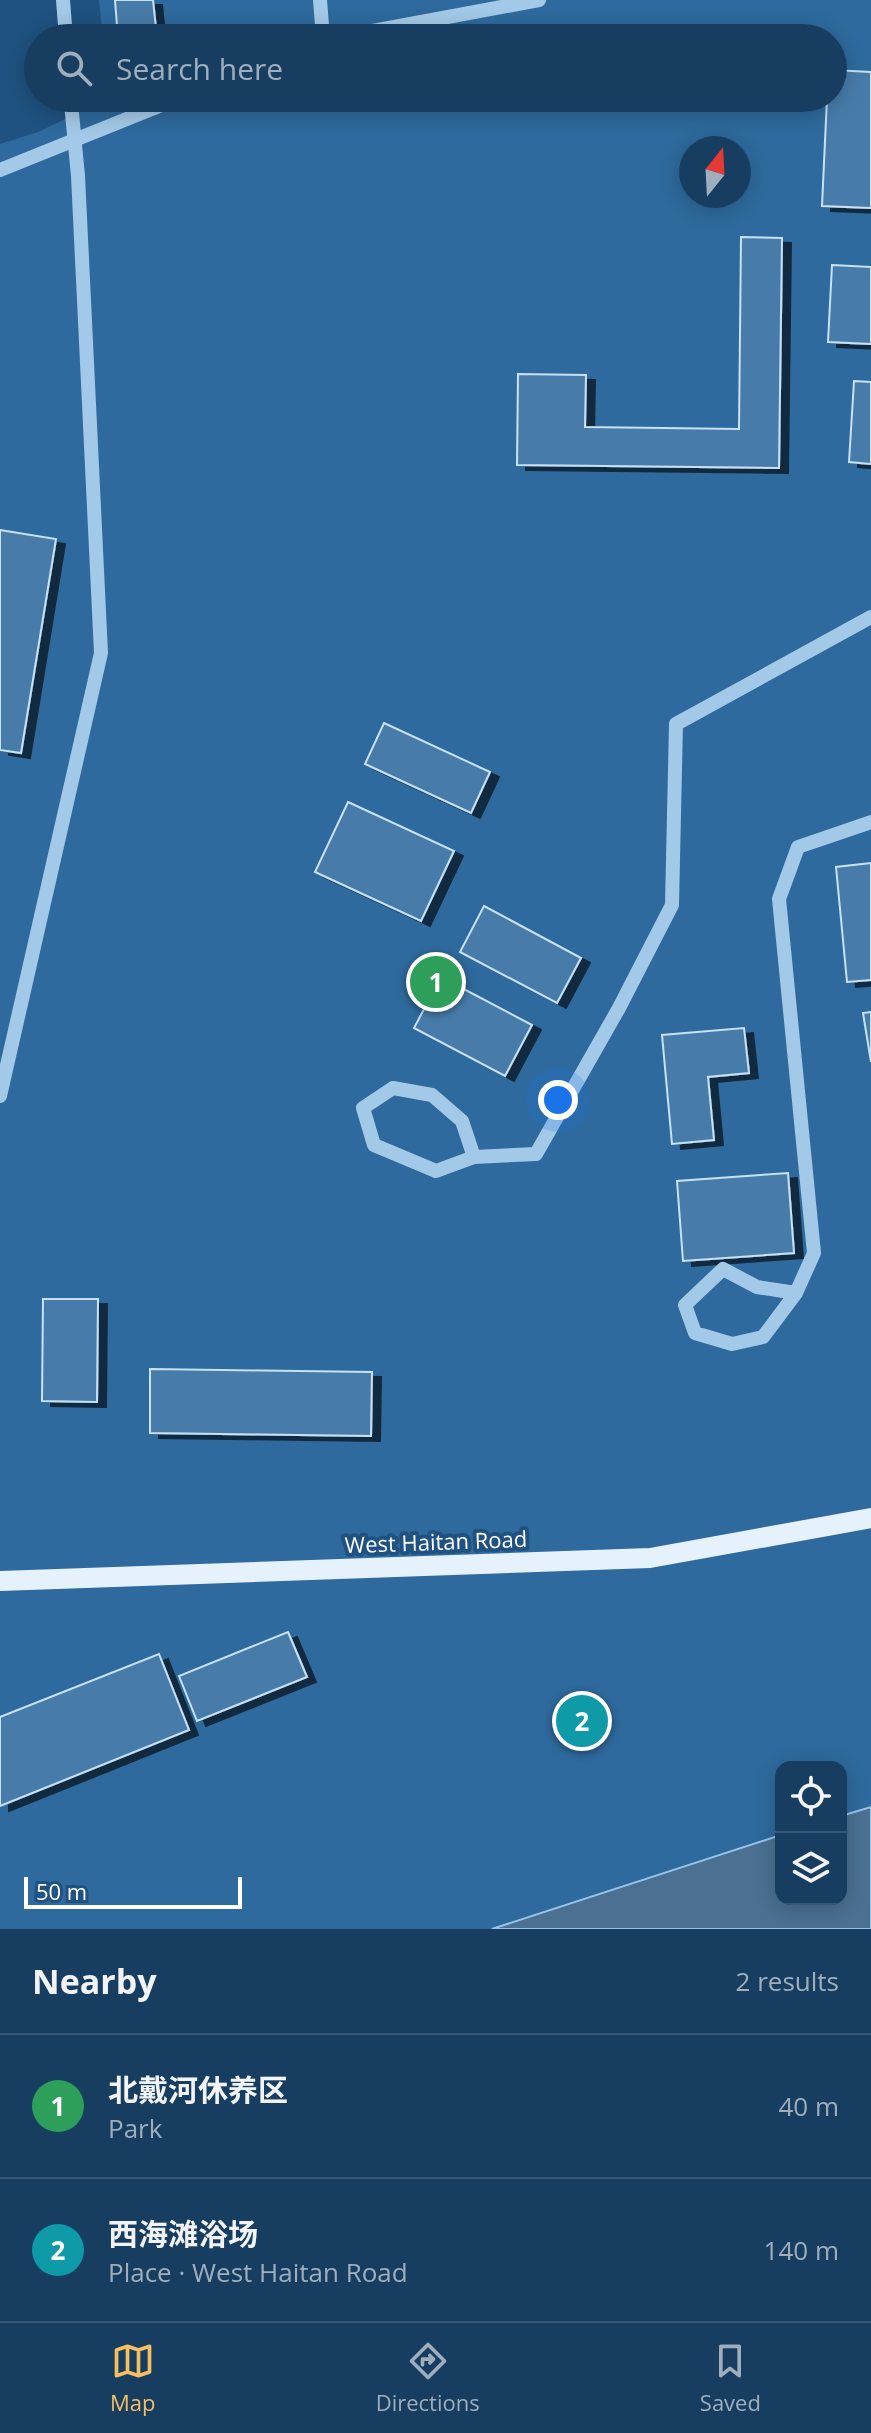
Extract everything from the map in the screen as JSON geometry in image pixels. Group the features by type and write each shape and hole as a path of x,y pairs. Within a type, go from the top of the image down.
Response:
{"main road":[{"name":"West Haitan Road","path":"0,1581 650,1558 871,1518"}],"street":[{"path":"63,0 65,24"},
{"path":"320,0 322,24"},
{"path":"410,24 539,0"},
{"path":"0,1096 101,653 78,176 72,112"},
{"path":"0,170 144,112"},
{"path":"474,1157 462,1121 432,1095 393,1088 363,1108 374,1145 436,1171 474,1157 536,1154 619,1008 672,905 676,724 871,617"},
{"path":"796,1293 757,1287 723,1269 685,1305 695,1333 732,1344 763,1337 796,1293 814,1253 779,899 798,847 871,822"}],"shaded area":[{"path":"99,0 871,0 871,1929 0,1929 0,144 38,132 80,112 847,112 847,24 102,24"},
{"path":"871,1807 871,1929 492,1929 775,1837 775,1905 847,1905 847,1814"}],"building":[{"path":"115,0 153,0 156,24 117,24"},
{"path":"847,71 871,72 871,208 822,206 826,112 847,112"},
{"path":"741,237 782,238 779,468 517,465 518,374 586,375 585,427 739,429"},
{"path":"832,265 871,267 871,344 828,342"},
{"path":"854,381 871,382 871,464 849,462"},
{"path":"0,530 56,539 21,753 0,750"},
{"path":"384,723 490,772 471,813 365,764"},
{"path":"348,802 454,851 421,921 315,872"},
{"path":"871,863 871,980 847,982 836,867"},
{"path":"484,906 581,958 557,1003 460,952"},
{"path":"441,977 532,1025 505,1076 414,1028"},
{"path":"871,1012 871,1062 863,1013"},
{"path":"744,1028 749,1073 708,1077 714,1140 672,1144 662,1035"},
{"path":"788,1173 794,1253 683,1261 677,1181"},
{"path":"43,1299 98,1299 97,1402 42,1401"},
{"path":"150,1369 372,1372 371,1436 150,1433"},
{"path":"288,1632 307,1677 197,1721 179,1676"},
{"path":"159,1654 189,1730 0,1806 0,1717"}],"place":[{"name":"北戴河休养区","path":"436,982"},
{"name":"西海滩浴场","path":"582,1721"}]}
